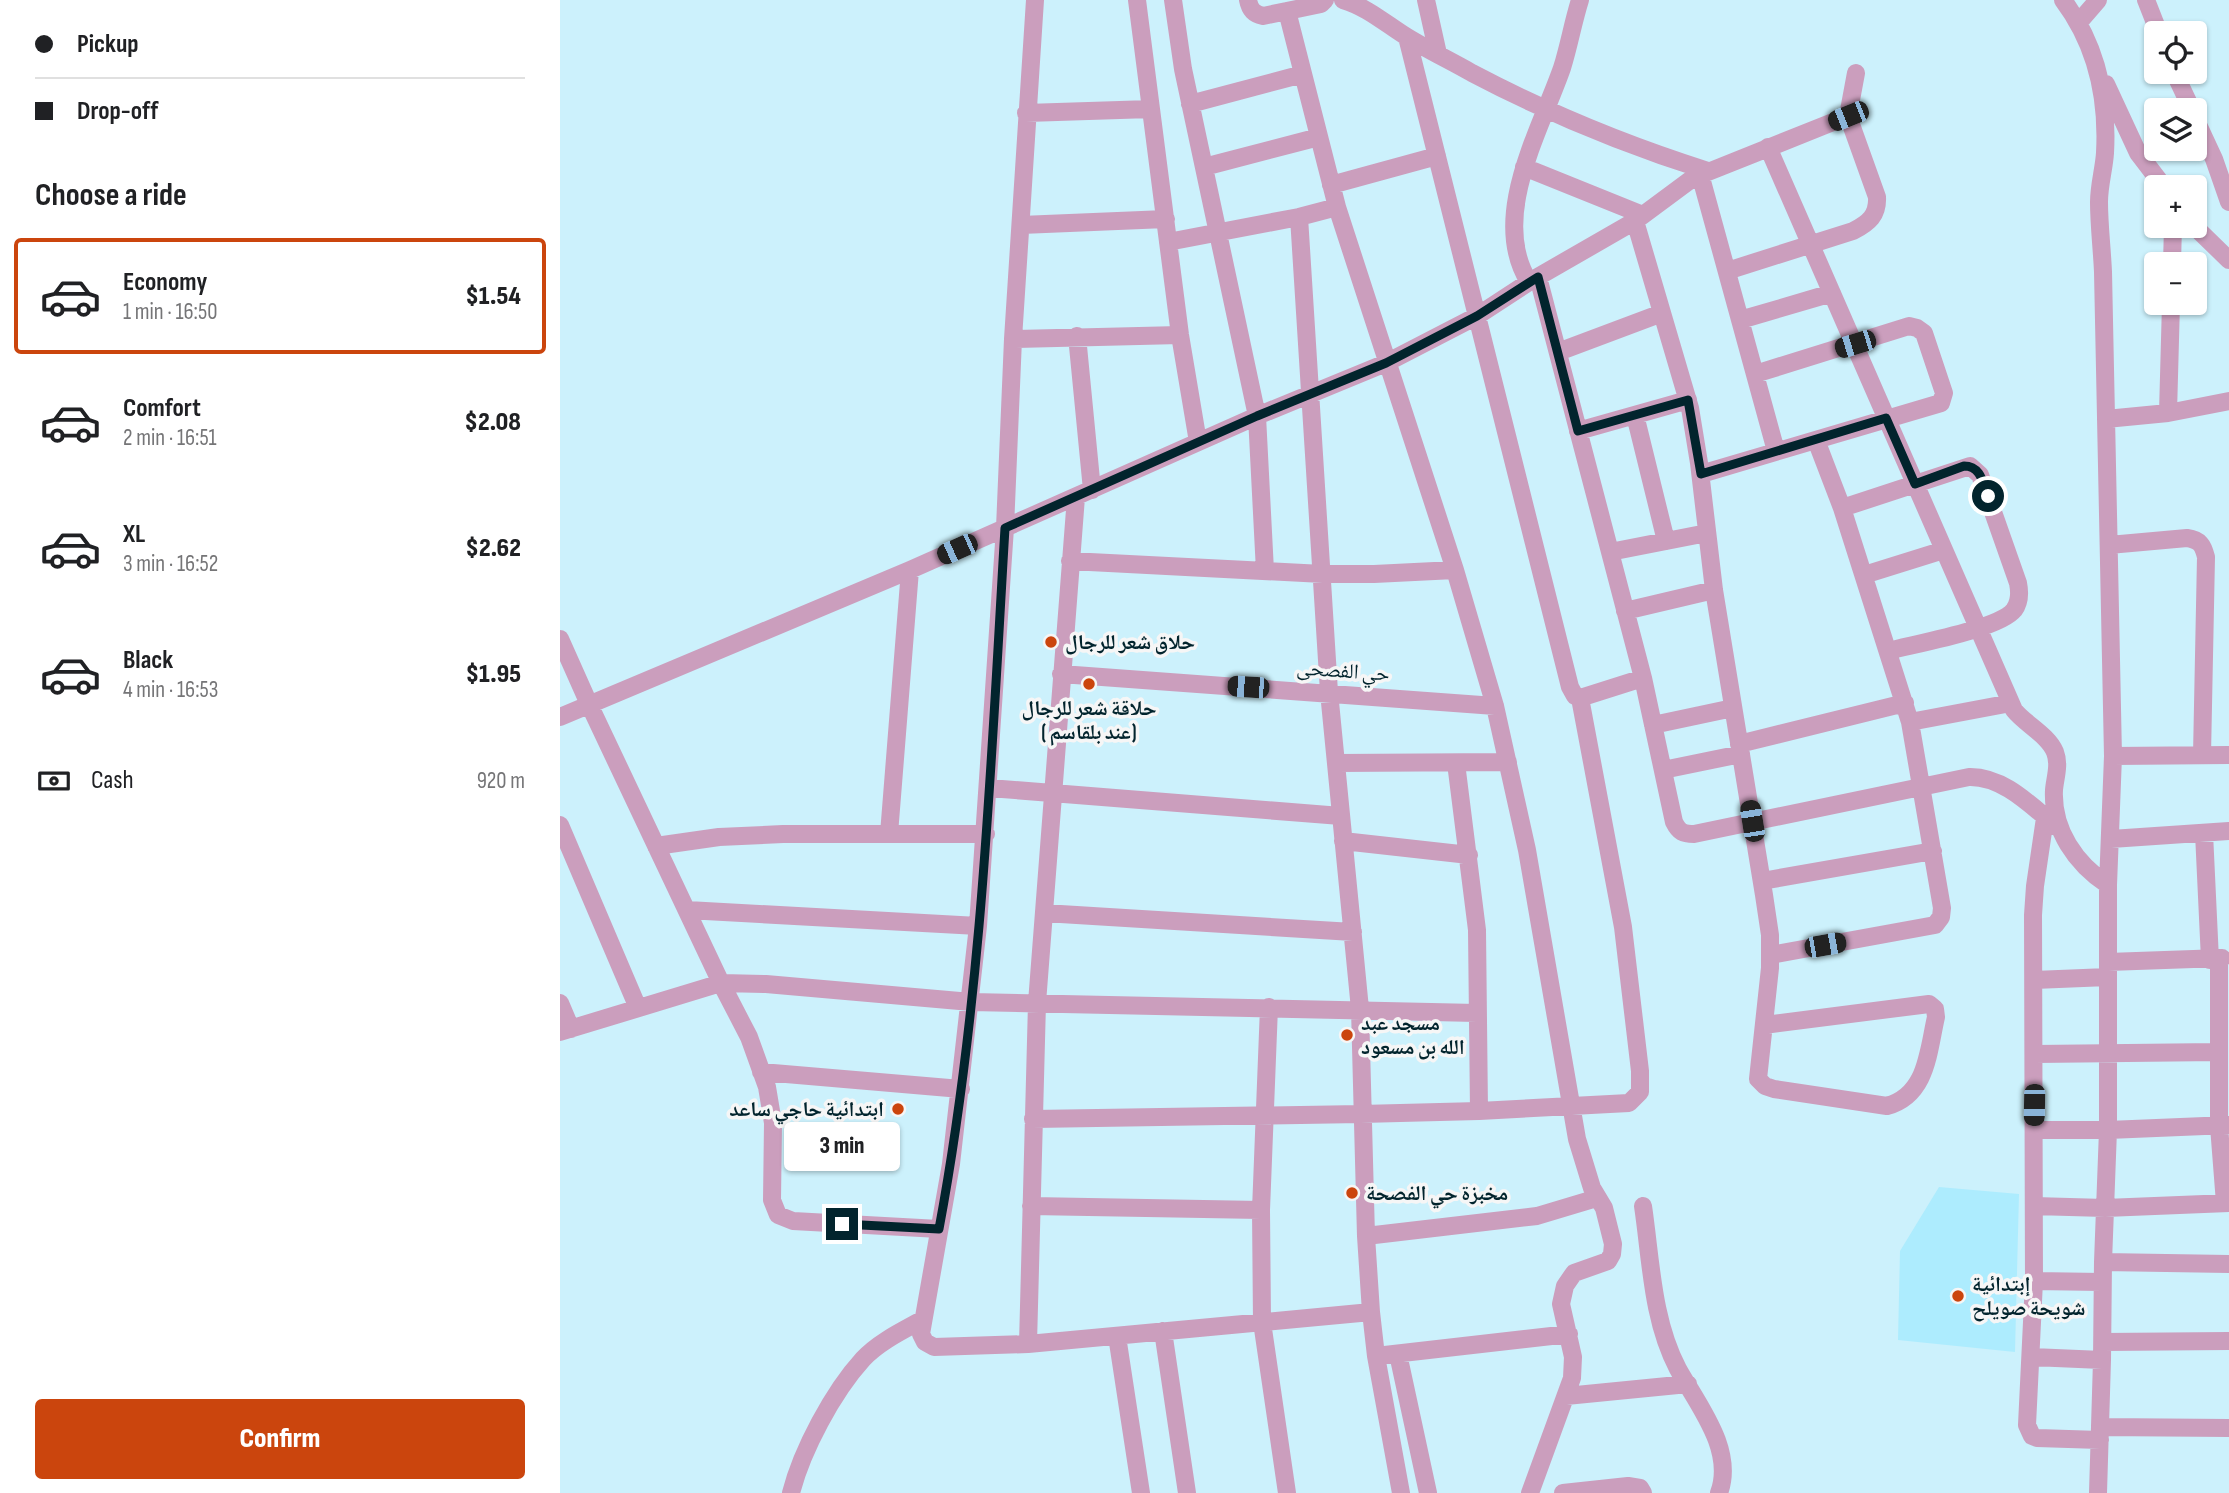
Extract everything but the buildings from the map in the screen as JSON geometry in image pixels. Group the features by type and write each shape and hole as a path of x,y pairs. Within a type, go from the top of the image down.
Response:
{"street":[{"path":"1035,0 1026,113 986,834 961,1089 951,1164 921,1334 925,1342 934,1347 1028,1344 1371,1312"},
{"path":"1137,0 1180,335 1198,442"},
{"path":"1173,0 1190,104 1257,416 1265,571"},
{"path":"1248,0 1249,8 1263,16 1321,4 1325,0"},
{"path":"1343,0 1381,19 1406,37 1546,110 1640,150 1704,173"},
{"path":"1426,0 1438,54"},
{"path":"1580,0 1563,65 1524,167 1514,222 1514,248 1521,269 1534,280 1558,352 1643,678 1674,822 1683,834 1694,834 1922,786 1983,776 2007,788 2061,830"},
{"path":"2063,0 2079,22 2133,143 2156,175"},
{"path":"2079,22 2098,0"},
{"path":"2146,0 2154,21"},
{"path":"1287,11 1337,207 1455,570 1495,706 1527,849 1577,1139 1584,1169 1604,1208 1614,1244 1608,1261 1574,1273 1565,1286 1561,1304 1573,1357 1572,1378 1531,1492"},
{"path":"1406,37 1570,687 1575,696 1580,698 1643,678"},
{"path":"2096,61 2105,136 2099,200 2103,272 2113,756 2108,885 2108,1130 2098,1493"},
{"path":"1727,271 1853,231 1867,224 1874,216 1877,197 1848,116 1856,73"},
{"path":"1190,104 1303,74"},
{"path":"1026,113 1152,109"},
{"path":"560,717 909,570 1257,416 1386,363 1477,316 1639,218 1704,173 1848,116"},
{"path":"1204,167 1319,138"},
{"path":"2207,144 2229,202"},
{"path":"1769,147 2011,703 2024,722 2047,741 2055,752 2058,766 2054,790 2055,809 2061,830 2077,860 2108,885"},
{"path":"1331,185 1437,156"},
{"path":"1524,167 1639,218"},
{"path":"1704,173 1727,271 1776,452"},
{"path":"1168,242 1337,207"},
{"path":"1299,217 1329,692 1360,1009 1361,1114 1371,1312 1376,1356 1401,1493"},
{"path":"1639,218 1661,313 1688,400 1701,474 1714,590 1770,935 1758,1071 1760,1083 1774,1089 1888,1107 1906,1099 1918,1086 1936,1017 1935,1009 1929,1004 1764,1025"},
{"path":"1021,225 1166,219"},
{"path":"2206,238 2229,260"},
{"path":"1740,320 1832,293"},
{"path":"1558,352 1661,313"},
{"path":"2168,413 2171,315"},
{"path":"1701,474 1941,403 1944,398 1924,333 1909,326 1755,374"},
{"path":"1013,339 1180,335"},
{"path":"1028,1344 1037,1003 1070,561 1084,493 1077,336"},
{"path":"1578,431 1688,400"},
{"path":"2106,419 2168,413 2229,401"},
{"path":"1635,415 1666,541"},
{"path":"1770,955 1938,923 1942,908 1905,703 1842,508 1816,440"},
{"path":"1842,508 1970,466 1980,475 2020,593 2015,609 2008,615 1978,628 1888,651"},
{"path":"1610,552 1707,533"},
{"path":"2109,545 2187,538 2203,545 2206,557 2202,755"},
{"path":"1864,575 1944,550"},
{"path":"1070,561 1323,574 1455,570"},
{"path":"889,834 909,570"},
{"path":"1625,611 1714,590"},
{"path":"560,639 721,983 749,1037 767,1087 773,1123 772,1200 778,1215 793,1221 939,1229"},
{"name":"حي الفصحى","path":"1061,674 1495,706"},
{"path":"1032,1119 1479,1111 1629,1103 1640,1092 1640,1084 1623,927 1580,698"},
{"path":"1663,770 1905,703"},
{"path":"1910,722 2011,703"},
{"path":"1653,725 1733,708"},
{"path":"2113,756 2229,755"},
{"path":"1336,762 1508,762"},
{"path":"1456,762 1477,930 1479,1111"},
{"path":"989,788 1341,816"},
{"path":"2045,818 2035,886 2034,1281 2027,1425 2032,1436 2229,1428"},
{"path":"560,825 638,1009"},
{"path":"2111,839 2229,831"},
{"path":"2034,1206 2105,1208 2227,1203 2220,959 2204,833"},
{"path":"656,846 719,837 986,834"},
{"path":"1343,841 1469,855"},
{"path":"1762,881 1933,851"},
{"path":"687,909 978,926"},
{"path":"1044,913 1353,932"},
{"path":"2034,980 2220,959"},
{"path":"560,1003 565,1030 721,983 766,984 971,1002 1477,1013"},
{"path":"1269,1007 1261,1210 1262,1322 1287,1493"},
{"path":"2035,1054 2109,1054 2222,1042"},
{"path":"761,1072 961,1089"},
{"path":"2034,1130 2224,1125"},
{"path":"1366,1236 1537,1216 1597,1198"},
{"path":"1031,1206 1261,1210"},
{"path":"1643,1206 1664,1339 1712,1429 1721,1458 1723,1482 1720,1493"},
{"path":"2103,1262 2229,1264"},
{"path":"2034,1281 2102,1282"},
{"path":"791,1493 802,1456 848,1378 878,1346 922,1320"},
{"path":"1163,1331 1187,1493"},
{"path":"1376,1356 1569,1334"},
{"path":"1117,1336 1141,1493"},
{"path":"2031,1357 2229,1342"},
{"path":"1398,1354 1428,1493"},
{"path":"1566,1396 1688,1384"},
{"path":"1563,1493 1628,1486 1640,1488 1643,1493"}],"shaded area":[{"name":"إبتدائية شويحة صويلح","path":"1939,1187 2019,1194 2015,1352 1898,1340 1900,1251"}],"place":[{"name":"حلاق شعر للرجال","path":"1051,642"},
{"name":"حلاقة شعر للرجال ( عند بلقاسم)","path":"1089,684"},
{"name":"مسجد عبد الله بن مسعود","path":"1347,1035"},
{"name":"ابتدائية حاجي ساعد","path":"898,1109"},
{"name":"مخبزة حي الفصحة","path":"1352,1193"},
{"name":"إبتدائية شويحة صويلح","path":"1958,1296"}],"route":[{"path":"842,1224 939,1229 951,1164 971,1002 986,834 1005,528 1257,416 1386,363 1477,316 1538,277 1578,431 1688,400 1701,474 1886,418 1915,484 1970,466 1980,475 1988,496"}]}
